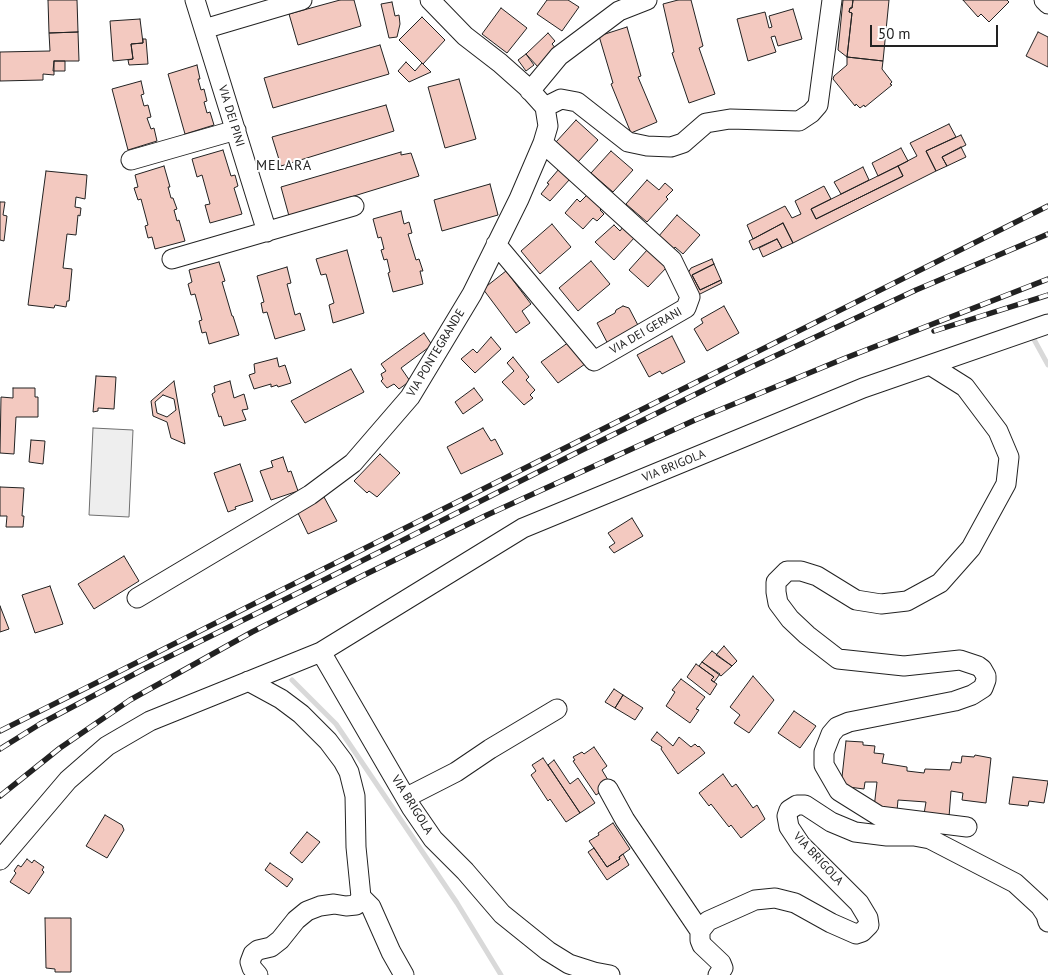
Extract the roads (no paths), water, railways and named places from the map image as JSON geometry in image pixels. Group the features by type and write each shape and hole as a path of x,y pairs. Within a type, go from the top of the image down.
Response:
{"street":[{"name":"VIA DEI PINI","path":"195,0 267,232"},
{"path":"204,29 302,0"},
{"path":"430,0 465,36 500,62 544,107 561,99 577,102 628,142 647,146 672,146 683,143 706,123 730,119 799,121 811,113 818,105 832,0"},
{"path":"530,91 559,56 619,11 647,0"},
{"path":"1044,0 1048,4"},
{"name":"VIA PONTEGRANDE","path":"137,598 310,495 353,462 410,397 472,294 520,198 543,143 548,126 544,107"},
{"path":"131,160 236,130"},
{"name":"VIA DEI GERANI","path":"496,244 594,361 686,308 690,297 672,260 543,143"},
{"path":"172,260 354,206"},
{"name":"VIA BRIGOLA","path":"0,860 68,780 106,746 150,721 321,652 523,528 863,388 1048,324"},
{"path":"930,364 964,387 998,432 1009,457 1006,484 971,548 940,583 907,601 881,604 856,600 817,576 801,571 787,571 776,582 776,592 778,602 790,619 838,659 904,666 960,660 982,669 986,676 983,688 972,694 955,701 849,722 837,727 831,734 824,752 824,765 839,791 879,816 967,827"},
{"name":"VIA BRIGOLA","path":"321,652 407,797 411,807 433,839 465,871 502,914 548,951 569,964 610,975"},
{"path":"248,681 282,699 302,714 328,742 349,772 356,808 356,847 361,897 356,905 334,904 320,906 307,911 296,920 280,940 253,954 250,962 258,975"},
{"path":"407,797 456,772 490,749 557,709"},
{"path":"608,789 625,820 700,931 702,945 721,963 723,968 718,975"},
{"name":"VIA BRIGOLA","path":"700,931 708,921 725,912 754,900 775,898 795,903 856,934 862,932 869,925 868,918 859,903 801,844 789,827 787,816 789,810 805,805 831,822 855,832 888,836 914,836 930,839 1015,883 1040,906 1048,922"},
{"path":"361,897 371,907 391,952 404,975"},
{"path":"569,964 585,975"}],"waterway":[{"path":"1031,334 1048,365"},
{"path":"292,680 336,724 457,903 501,975"}],"railway":[{"path":"0,731 1048,206"},
{"path":"0,749 40,724 144,669 582,450 743,371 916,290 1048,234"},
{"path":"0,796 60,748 130,700 252,632 362,576 487,515 695,420 843,359 1048,279"},
{"path":"934,331 1048,295"}],"district":[{"name":"MELARA","path":"284,166"}]}
